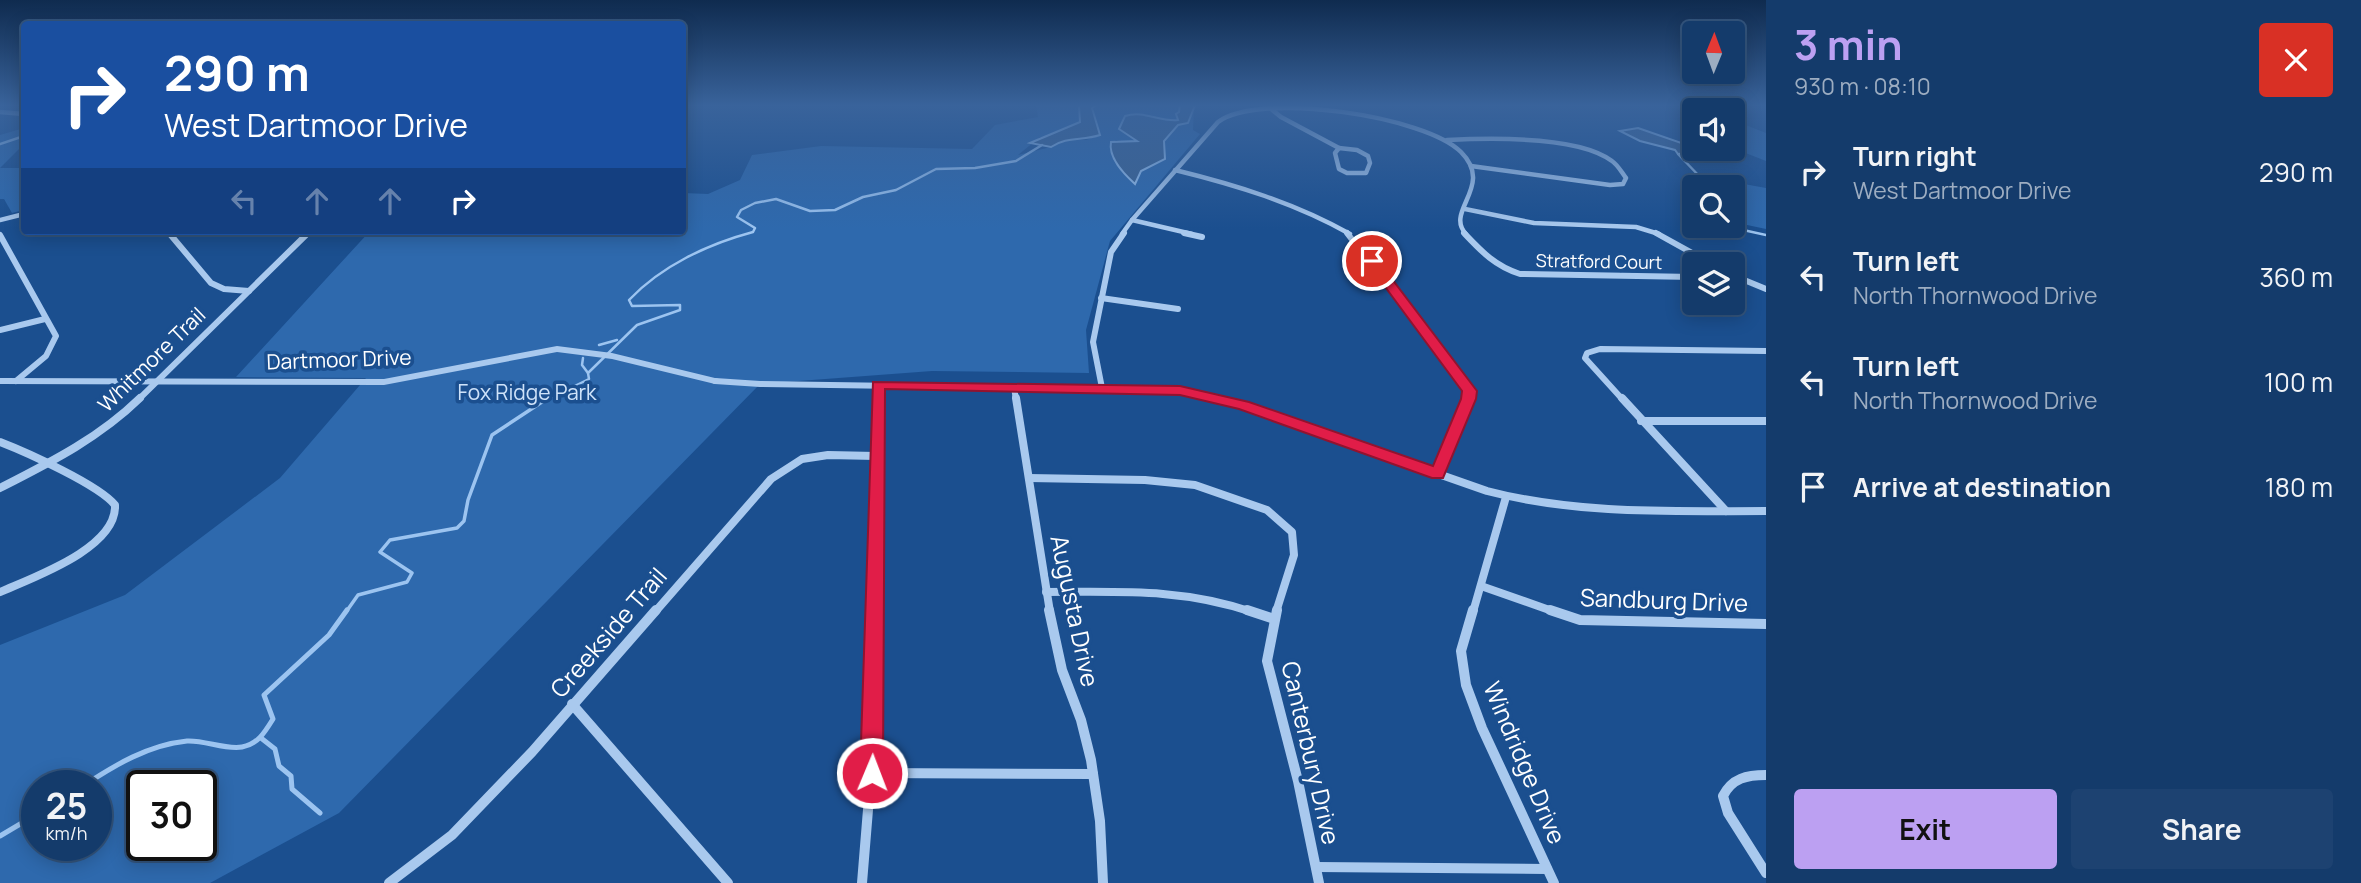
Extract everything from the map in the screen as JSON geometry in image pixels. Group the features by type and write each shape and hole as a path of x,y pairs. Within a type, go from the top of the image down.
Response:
{"street":[{"path":"1102,388 1093,341 1111,252 1132,220 1197,146"},
{"path":"1336,146 1356,150 1368,156 1370,163 1366,173 1347,173 1339,169 1335,153 1339,148"},
{"path":"1454,146 1471,166 1474,180 1473,194 1465,209 1534,223 1636,227 1655,232 1691,252"},
{"path":"1471,166 1610,185 1623,184 1626,178 1612,161 1600,155 1558,146"},
{"path":"1175,170 1247,188 1352,235 1467,385 1469,399 1438,474"},
{"name":"Stratford Court","path":"1465,209 1458,219 1459,227 1488,259 1512,272 1534,276 1682,277"},
{"path":"0,220 21,215"},
{"path":"1132,220 1202,237"},
{"path":"0,235 56,336 46,356 16,381"},
{"path":"171,235 211,283 224,289 249,290"},
{"name":"Whitmore Trail","path":"0,488 47,465 108,426 157,382 306,235"},
{"path":"1745,281 1766,289"},
{"path":"1101,298 1178,309"},
{"path":"0,330 45,319"},
{"path":"1727,510 1585,358 1587,353 1600,349 1766,351"},
{"name":"Dartmoor Drive","path":"0,381 393,381 544,350 574,350 612,356 715,381"},
{"path":"715,381 760,384 1180,390 1222,399 1506,497 1575,508 1766,511"},
{"path":"863,883 872,773 878,385"},
{"name":"Augusta Drive","path":"1014,387 1046,592 1063,673 1081,720 1093,774 1103,838 1103,883"},
{"path":"1642,421 1766,421"},
{"path":"0,442 25,452 103,494 115,503 117,513 109,528 75,557 0,592"},
{"name":"Creekside Trail","path":"390,883 452,835 532,752 771,479 802,459 828,455 876,456"},
{"name":"Canterbury Drive","path":"1029,478 1145,480 1195,485 1267,510 1293,532 1294,555 1274,619 1267,661 1298,781 1319,883"},
{"name":"Windridge Drive","path":"1506,497 1461,651 1466,685 1482,728 1554,883"},
{"name":"Sandburg Drive","path":"1481,586 1580,620 1766,624"},
{"path":"1046,592 1169,592 1224,602 1274,619"},
{"path":"572,704 728,883"},
{"path":"872,773 1093,774"},
{"path":"1766,775 1735,780 1727,786 1723,796 1728,813 1766,873"},
{"path":"1316,867 1547,869"}],"green space":[{"path":"0,146 21,147 0,168"},
{"name":"Fox Ridge Park","path":"831,146 972,149 975,146 1029,146 1018,155 1052,146 1120,146 1140,171 1164,159 1164,146 1190,146 1110,241 1086,330 1089,373 932,371 760,384 339,813 210,883 0,883 0,645 125,595 280,478 366,378 236,377 366,235 686,235 686,193 708,194 740,180 752,155"},
{"path":"1745,146 1766,146 1766,161 1745,153"},
{"path":"0,168 21,168 21,211 12,213 4,199 0,199"},
{"path":"1745,184 1766,188 1766,229 1745,225"}],"shaded area":[{"path":"1164,146 1165,159 1141,171 1135,184 1118,165 1111,148"},
{"path":"1660,146 1682,146 1682,154 1678,154 1675,150"}],"waterway":[{"path":"588,373 637,325 680,310 680,305 632,306 629,300 656,277 686,258 753,232 755,228 737,217 741,210 755,203 776,199 810,211 835,210 863,197 896,190 936,169 975,168 1016,161 1040,146"},
{"path":"1678,154 1698,175"},
{"path":"1745,230 1766,235"},
{"path":"599,345 617,340"},
{"path":"583,358 582,365 588,373"},
{"path":"546,400 589,379 588,373"},
{"path":"346,612 358,595 407,582 412,573 380,552 390,540 457,528 464,521 468,500 492,435 548,398"},
{"path":"109,770 132,757 173,743 194,741 235,748 257,740 273,719 264,695 329,635 347,610"},
{"path":"261,738 275,749 279,766 291,776 292,789 320,813"},
{"path":"0,836 21,824"}],"route":[{"path":"872,773 878,385 1180,390 1244,405 1438,474 1469,399 1469,391 1372,261"}]}
